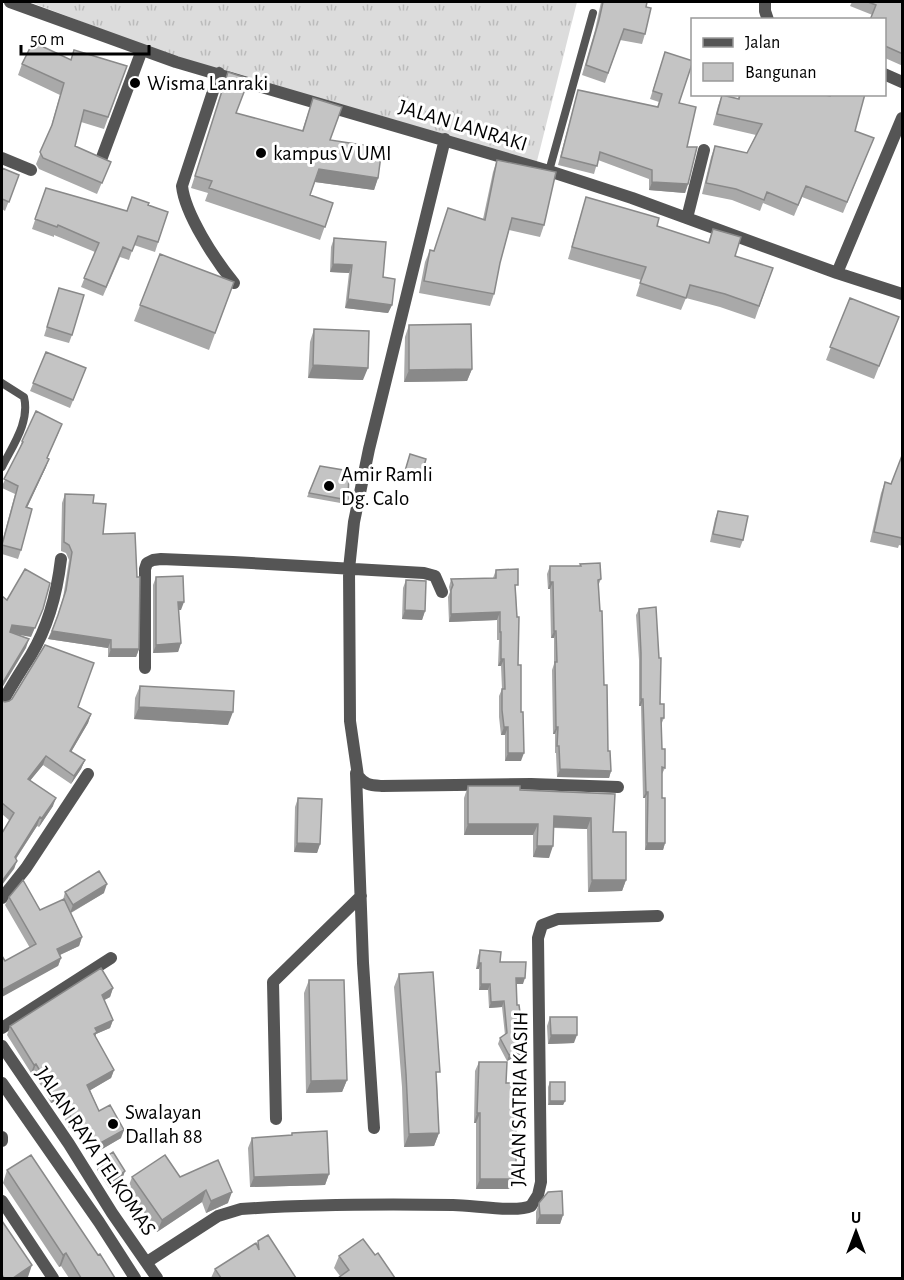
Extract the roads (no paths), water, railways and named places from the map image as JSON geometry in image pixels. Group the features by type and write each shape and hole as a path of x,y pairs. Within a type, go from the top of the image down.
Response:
{"street":[{"name":"JALAN LANRAKI","path":"10,2 176,62 549,171 837,273 903,294"},
{"path":"765,2 767,18"},
{"path":"101,160 142,50"},
{"path":"219,73 182,186 187,204 207,245 234,283"},
{"path":"886,74 903,82"},
{"path":"837,273 903,118"},
{"path":"374,1128 363,963 356,766 351,721 349,569 354,522 369,449 445,139"},
{"path":"687,218 704,150"},
{"path":"2,158 31,170"},
{"path":"2,703 6,682 32,654 49,615 56,594 61,559"},
{"path":"145,668 145,569 147,563 153,560 233,562 432,575 438,580 442,592"},
{"path":"356,766 358,776 363,782 382,786 531,784 618,787"},
{"path":"2,898 26,868 88,774"},
{"path":"276,1119 273,982 361,896"},
{"name":"JALAN SATRIA KASIH","path":"147,1262 218,1216 241,1209 393,1204 465,1205 518,1209 531,1206 540,1191 542,1174 538,938 542,925 558,919 658,916"},
{"path":"2,1028 111,958"},
{"name":"JALAN RAYA TELKOMAS","path":"2,1046 157,1278"},
{"name":"JALAN RAYA TELKOMAS","path":"2,1083 99,1222 135,1278"},
{"path":"2,1201 53,1278"},
{"path":"99,1222 112,1213"}],"lane":[{"path":"549,171 593,13"},
{"path":"2,382 24,397 26,404 22,428 2,467"}],"place":[{"name":"Wisma Lanraki","path":"135,83"},
{"name":"kampus V UMI","path":"261,153"},
{"name":"Amir Ramli Dg. Calo","path":"329,486"},
{"name":"Swalayan Dallah 88","path":"113,1124"}]}
